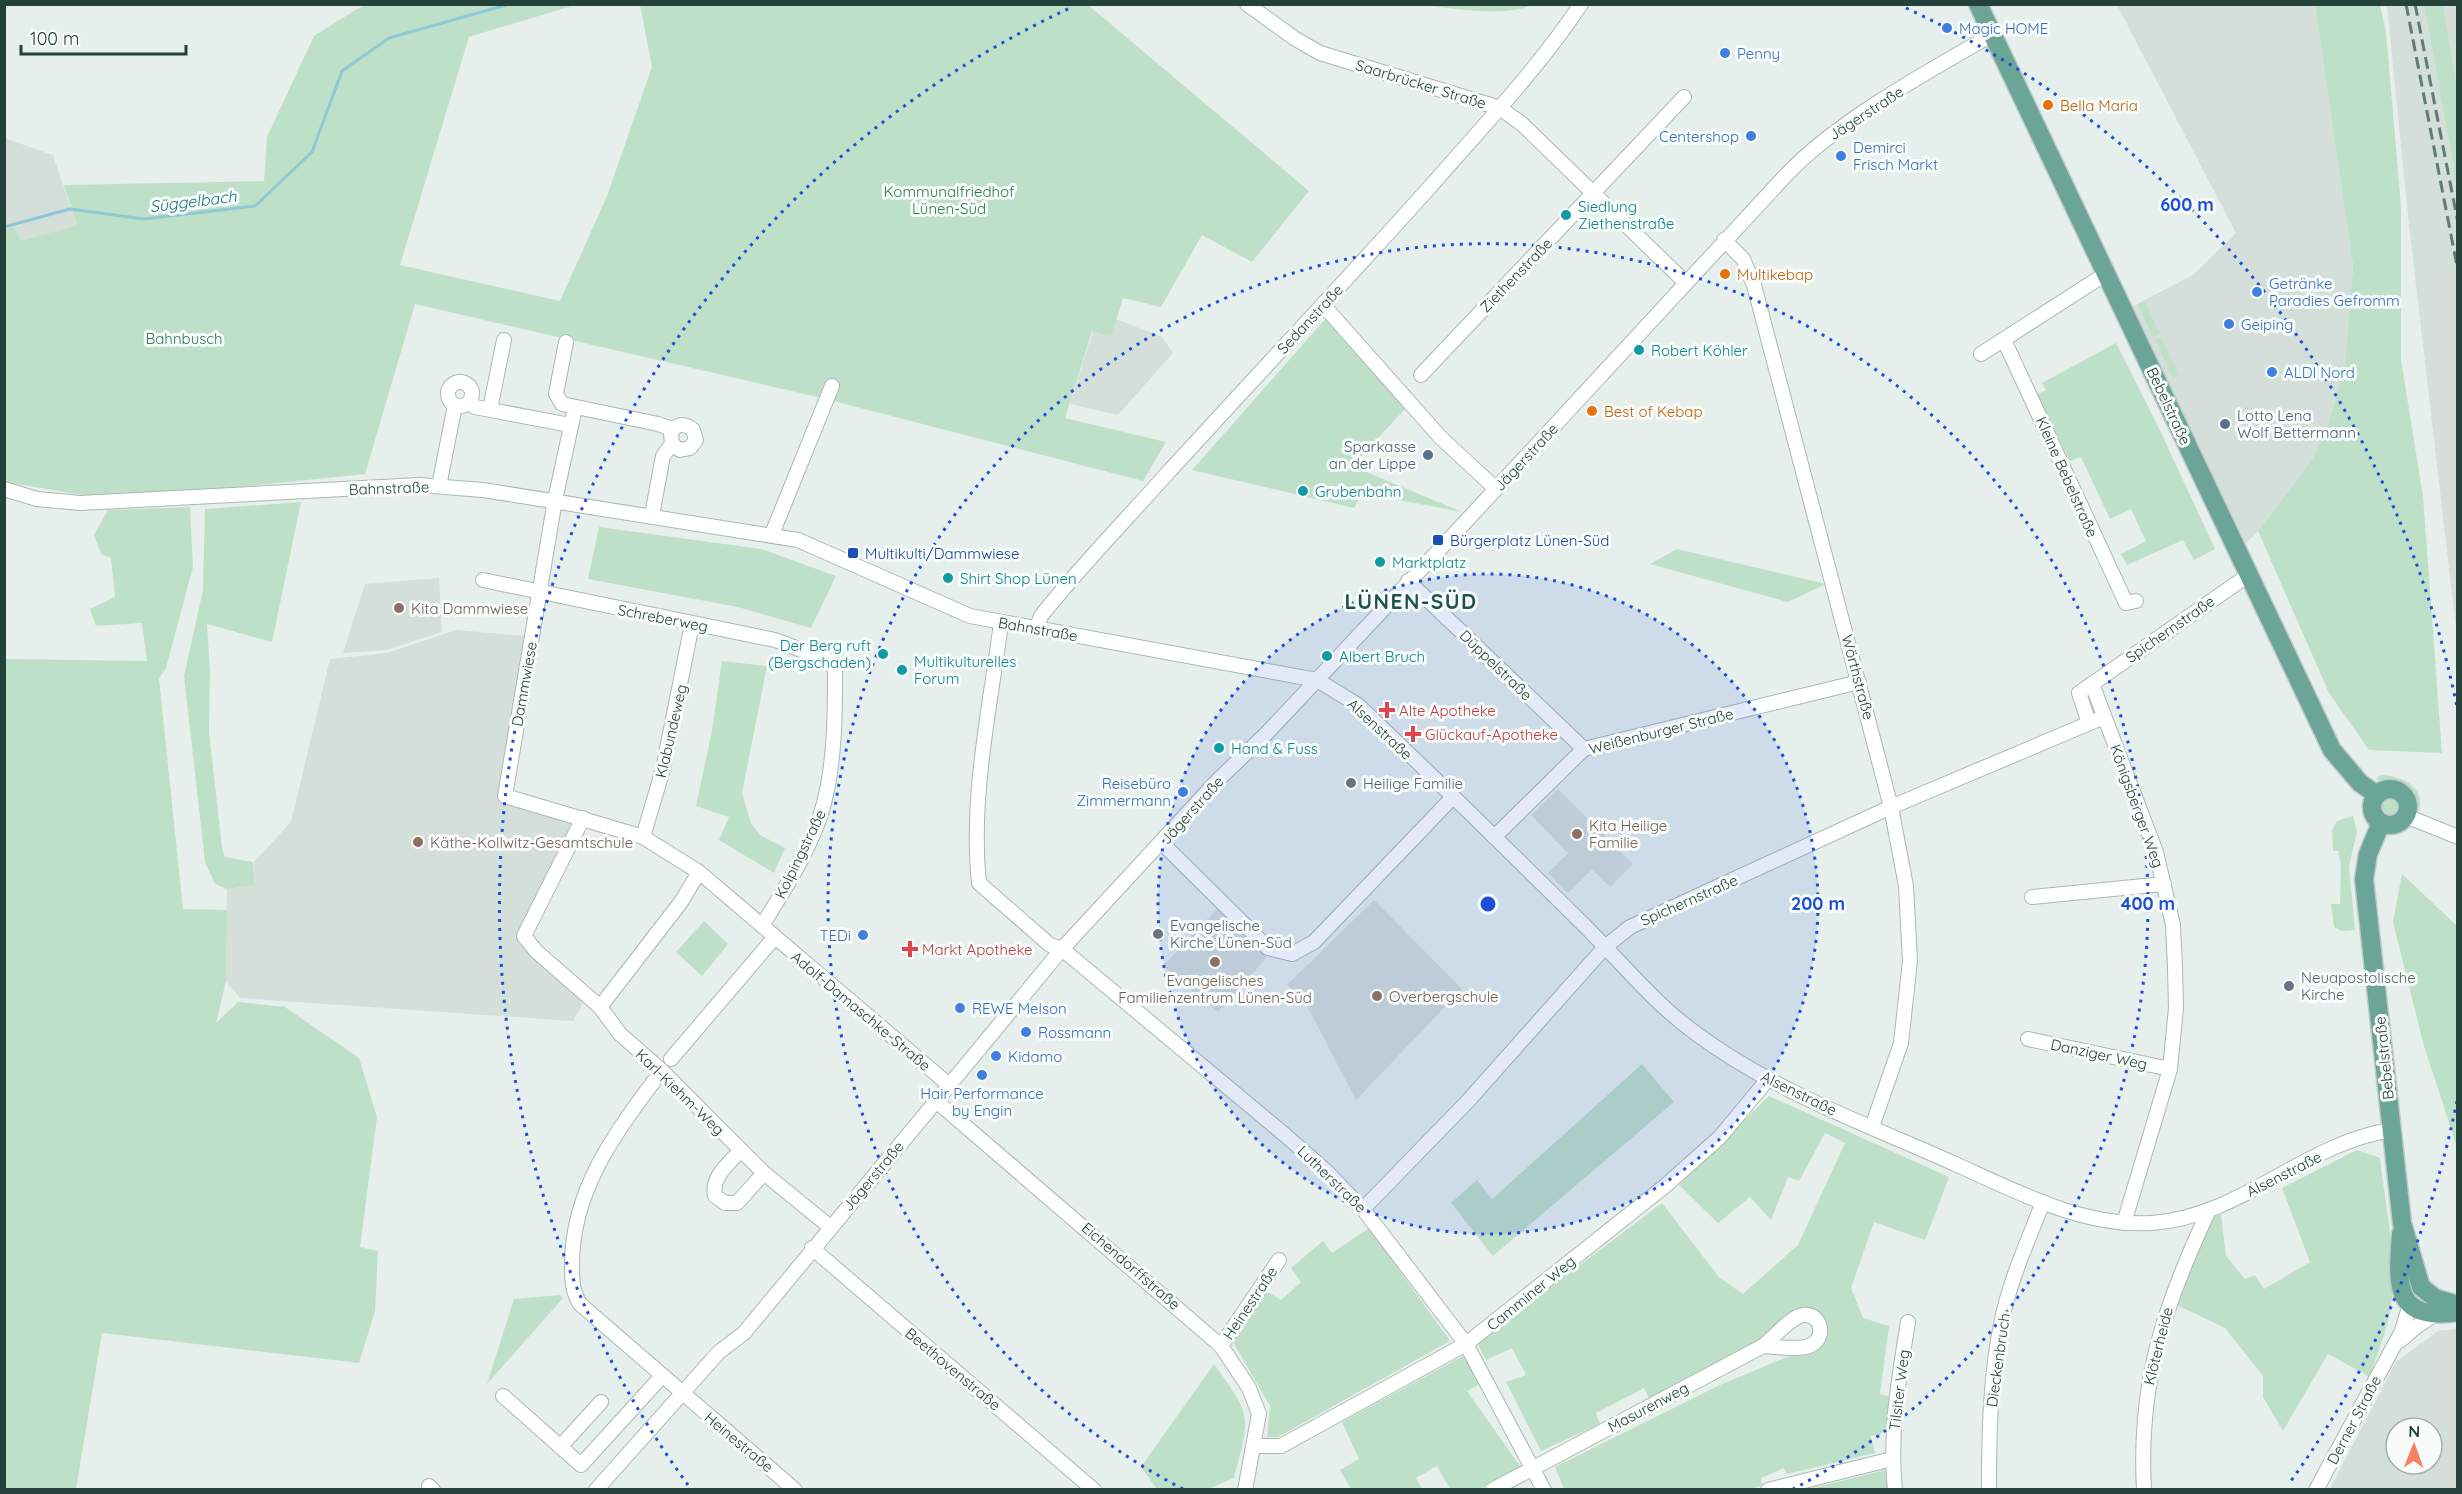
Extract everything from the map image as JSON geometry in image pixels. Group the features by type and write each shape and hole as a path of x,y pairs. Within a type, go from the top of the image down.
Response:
{"main road":[{"name":"Bebelstraße","path":"1978,4 2332,750 2360,783 2377,795"},
{"path":"2387,789 2398,791 2408,805 2406,816 2398,824 2381,823 2372,810 2377,795 2387,789"},
{"name":"Bebelstraße","path":"2381,823 2368,854 2364,879 2402,1223 2415,1272"},
{"name":"Bebelstraße","path":"2402,1223 2399,1259 2404,1303"},
{"path":"2415,1272 2404,1303 2449,1309"},
{"path":"2415,1272 2421,1287 2449,1309"}],"street":[{"name":"Saarbrücker Straße","path":"1247,4 1294,38 1320,53 1500,108 1521,124 1686,283"},
{"name":"Sedanstraße","path":"1036,629 1041,616 1104,543 1250,382 1324,306 1500,108 1553,47 1581,4"},
{"name":"Jägerstraße","path":"596,1490 719,1352 744,1333 812,1248 885,1164 948,1084 1062,949 1218,780 1317,680 1496,489 1724,240 1814,147 1932,69 1993,34"},
{"name":"Ziethenstraße","path":"1421,375 1684,97"},
{"name":"Wörthstraße","path":"1724,240 1743,260 1754,285 1891,807 1906,886 1910,961 1901,1043 1872,1127"},
{"path":"1981,354 2107,273"},
{"path":"1324,306 1441,438 1496,489"},
{"path":"490,409 504,340"},
{"name":"Kleine Bebelstraße","path":"2004,340 2126,603 2136,600"},
{"path":"566,342 556,394 562,404 658,423 673,429"},
{"path":"439,486 454,405 448,393 456,382 470,387 472,392 469,402 462,406 454,405"},
{"path":"772,534 832,386"},
{"path":"469,402 475,407 570,425"},
{"name":"Dammwiese","path":"505,796 555,500 575,408"},
{"path":"678,426 689,426 693,430 696,440 685,450 672,444 670,436 673,429 678,426"},
{"path":"652,515 663,456 672,444"},
{"name":"Bahnstraße","path":"4,489 37,499 80,504 439,486 555,500 772,534 819,547 959,613 1001,623 1317,680"},
{"name":"Spichernstraße","path":"2092,684 2250,574"},
{"name":"Schreberweg","path":"483,580 775,640 830,661 835,670"},
{"name":"Düppelstraße","path":"1408,581 1584,749"},
{"name":"Lutherstraße","path":"1001,623 980,781 977,863 979,883 1050,945 1062,949 1285,1135 1325,1170 1363,1209 1466,1344 1544,1490"},
{"name":"Klabundeweg","path":"643,837 663,769 692,624"},
{"name":"Kolpingstraße","path":"762,926 808,843 824,804 834,735 835,670"},
{"name":"Alsenstraße","path":"1317,680 1358,705 1677,1019 1719,1050 1768,1079 2043,1202 2082,1216 2124,1222 2168,1221 2209,1210 2256,1189 2354,1138 2392,1130"},
{"name":"Weißenburger Straße","path":"1494,837 1584,749 1859,682"},
{"path":"2089,723 2079,693 2092,684"},
{"name":"Königsberger Weg","path":"2092,684 2156,852 2173,925 2176,1008 2170,1069 2124,1222"},
{"name":"Spichernstraße","path":"1363,1209 1468,1101 1605,947 1630,927 1891,807 2104,717"},
{"name":"Adolf-Damaschke-Straße","path":"505,796 643,837 699,872 948,1084"},
{"path":"1162,843 1268,948 1292,954 1304,950 1319,936 1453,797"},
{"path":"2406,816 2457,837"},
{"path":"583,818 524,936 536,951 600,1007 681,902 699,872"},
{"path":"2032,897 2164,884"},
{"path":"670,1059 775,937"},
{"name":"Karl-Kiehm-Weg","path":"600,1007 620,1034 661,1070 764,1173 830,1227"},
{"name":"Danziger Weg","path":"2028,1039 2170,1069"},
{"name":"Camminer Weg","path":"1255,1446 1281,1446 1466,1344 1665,1186 1720,1137 1768,1079"},
{"name":"Heinestraße","path":"654,1081 609,1142 592,1177 579,1215 572,1254 573,1293 580,1304 795,1490"},
{"name":"Eichendorffstraße","path":"935,1100 1221,1346 1255,1401 1259,1414 1255,1446 1245,1490"},
{"path":"741,1150 717,1177 713,1186 715,1196 725,1203 737,1203 764,1173"},
{"name":"Dieckenbruch","path":"1989,1490 1989,1421 2001,1323 2025,1248 2043,1202"},
{"name":"Klöterheide","path":"2144,1490 2142,1448 2150,1369 2170,1299 2209,1210"},
{"name":"Beethovenstraße","path":"812,1248 1094,1490"},
{"name":"Heinestraße","path":"1221,1346 1280,1260"},
{"name":"Derner Straße","path":"2316,1490 2402,1331 2404,1303"},
{"name":"Derner Straße","path":"2391,1350 2417,1326 2449,1309"},
{"name":"Tilsiter Weg","path":"1895,1490 1892,1459 1895,1411 1908,1322"},
{"name":"Masurenweg","path":"1533,1468 1762,1346"},
{"path":"503,1396 581,1465 662,1376"},
{"path":"560,1447 601,1402"},
{"path":"1768,1490 1892,1459"},
{"path":"1492,1490 1533,1468"}],"shaded area":[{"path":"2117,5 2315,5 2353,266 2345,364 2328,425 2312,460 2258,531 2244,545 2131,307 2193,275 2236,233"},
{"path":"2387,5 2424,5 2457,185 2457,637 2408,216"},
{"path":"2443,5 2457,5 2457,88"},
{"path":"4,138 53,155 77,225 21,242 14,227 5,230"},
{"path":"1116,319 1162,337 1173,353 1118,415 1070,404 1093,331 1111,337"},
{"name":"Kita Dammwiese","path":"439,578 442,632 386,650 343,653 365,584"},
{"name":"Käthe-Kollwitz-Gesamtschule","path":"456,630 526,636 498,797 572,822 521,934 579,987 582,1005 573,1021 240,998 226,981 227,889 255,885 254,862 291,822 330,659 387,653"},
{"name":"Kita Heilige Familie","path":"1558,789 1633,864 1610,887 1592,869 1568,893 1548,873 1568,853 1531,815"},
{"name":"Overbergschule","path":"1374,900 1462,989 1356,1100 1305,1002 1287,985"},
{"name":"Evangelisches Familienzentrum Lünen-Süd","path":"1217,909 1267,957 1218,1012 1163,966"},
{"path":"2457,1329 2457,1489 2330,1489 2396,1362 2438,1331"}],"green space":[{"path":"369,4 575,5 469,37 400,265 560,301 607,196 652,67 640,5 1088,5 1309,191 1252,262 1202,235 1161,307 1123,298 1111,337 1092,331 1065,418 1166,442 1143,481 822,398 415,304 365,474 112,500 5,482 4,230 14,227 21,241 77,225 64,185 264,181 267,137 314,36"},
{"path":"1531,4 1522,9 1510,11 1464,10 1426,5"},
{"path":"2315,5 2380,5 2386,32 2401,206 2401,360 2423,496 2442,753 2369,750 2329,693 2258,531 2312,460 2328,425 2345,364 2353,266"},
{"path":"2424,5 2443,5 2457,88 2457,186"},
{"path":"2145,302 2160,334 2153,337 2138,305"},
{"path":"1328,316 1408,406 1352,466 1462,512 1362,493 1354,508 1192,470"},
{"path":"2161,337 2179,375 2173,378 2155,340"},
{"path":"2116,343 2158,426 2215,549 2194,560 2183,540 2127,565 2121,554 2146,541 2131,509 2110,519 2081,457 2070,461 2036,395 2046,390 2042,383"},
{"path":"301,502 272,642 207,624 210,672 209,732 222,848 225,857 253,862 255,885 227,889 215,884 205,862 184,676 203,590 205,509"},
{"path":"190,507 193,567 166,668 159,679 183,909 227,910 226,981 216,1023 238,1002 285,1007 359,1058 377,1117 360,1247 378,1251 375,1311 359,1363 102,1333 76,1489 5,1489 5,659 147,661 142,623 96,626 90,609 115,597 111,558 101,554 94,535 108,510"},
{"path":"599,527 761,549 836,576 811,628 738,607 588,579"},
{"path":"1677,549 1826,584 1788,602 1650,564"},
{"path":"722,661 767,666 742,793 751,823 760,835 785,848 774,873 719,840 729,817 696,806 712,731"},
{"path":"2381,775 2404,780 2410,784 2419,795 2419,811 2412,796 2403,786 2375,779"},
{"path":"2389,796 2397,799 2400,807 2397,815 2389,818 2381,815 2378,807 2381,799"},
{"path":"2353,816 2357,832 2349,866 2355,930 2342,931 2334,927 2331,904 2340,904 2341,865 2338,851 2333,851 2332,830 2337,821"},
{"path":"2402,874 2457,926 2457,1147 2424,1046 2393,922"},
{"path":"704,921 728,944 702,976 676,952"},
{"path":"1642,1064 1674,1102 1493,1256 1451,1203 1477,1180 1492,1199"},
{"path":"1769,1096 1949,1177 1925,1240 1874,1222 1851,1288 1863,1318 1889,1326 1880,1394 1890,1397 1886,1427 1880,1435 1871,1436 1875,1453 1787,1474 1784,1468 1761,1478 1762,1485 1748,1490 1564,1489 1555,1467 1720,1385 1825,1341 1818,1311 1794,1311 1759,1343 1649,1398 1644,1388 1596,1413 1600,1424 1541,1451 1506,1382 1526,1375 1512,1348 1486,1360 1477,1343 1662,1203 1719,1277 1743,1294 1798,1245 1845,1143 1825,1133 1799,1181 1788,1177 1771,1220 1750,1197 1718,1223 1679,1185"},
{"path":"2357,1150 2380,1158 2393,1269 2393,1288 2387,1324 2370,1377 2328,1354 2283,1431 2263,1397 2263,1376 2225,1328 2175,1304 2210,1217 2221,1214 2226,1256 2245,1279 2255,1275 2264,1289 2310,1262 2282,1188"},
{"path":"1369,1228 1450,1341 1278,1437 1267,1437 1270,1406 1233,1342 1265,1290 1281,1300 1301,1282 1291,1268 1323,1241 1332,1253"},
{"path":"560,1295 563,1298 487,1384 514,1299"},
{"path":"1465,1355 1482,1383 1467,1391 1522,1469 1477,1490 1450,1489 1437,1466 1416,1478 1422,1489 1351,1489 1340,1470 1359,1459 1342,1422"},
{"path":"1214,1364 1236,1395 1245,1417 1243,1441 1234,1478 1208,1489 1157,1489 1141,1467"},
{"path":"1889,1469 1891,1489 1809,1489"}],"waterway":[{"name":"Süggelbach","path":"4,227 70,209 144,219 255,206 312,152 342,71 389,38 510,4"}],"railway":[{"path":"2406,4 2458,271"},
{"path":"2415,4 2458,223"}],"place":[{"name":"Magic HOME","path":"1947,28"},
{"name":"Penny","path":"1725,53"},
{"name":"Bella Maria","path":"2048,105"},
{"name":"Centershop","path":"1751,136"},
{"name":"Demirci Frisch Markt","path":"1841,156"},
{"name":"Siedlung Ziethenstraße","path":"1566,215"},
{"name":"Multikebap","path":"1725,274"},
{"name":"Getränke Paradies Gefromm","path":"2257,292"},
{"name":"Geiping","path":"2229,324"},
{"name":"Robert Köhler","path":"1639,350"},
{"name":"ALDI Nord","path":"2272,372"},
{"name":"Best of Kebap","path":"1592,411"},
{"name":"Lotto Lena Wolf Bettermann","path":"2225,424"},
{"name":"Sparkasse an der Lippe","path":"1428,455"},
{"name":"Grubenbahn","path":"1303,491"},
{"name":"Bürgerplatz Lünen-Süd","path":"1438,540"},
{"name":"Multikulti/Dammwiese","path":"853,553"},
{"name":"Marktplatz","path":"1380,562"},
{"name":"Shirt Shop Lünen","path":"948,578"},
{"name":"Kita Dammwiese","path":"399,608"},
{"name":"Der Berg ruft (Bergschaden)","path":"883,654"},
{"name":"Albert Bruch","path":"1327,656"},
{"name":"Multikulturelles Forum","path":"902,670"},
{"name":"Alte Apotheke","path":"1387,710"},
{"name":"Glückauf-Apotheke","path":"1413,734"},
{"name":"Hand & Fuss","path":"1219,748"},
{"name":"Heilige Familie","path":"1351,783"},
{"name":"Reisebüro Zimmermann","path":"1183,792"},
{"name":"Kita Heilige Familie","path":"1577,834"},
{"name":"Käthe-Kollwitz-Gesamtschule","path":"418,842"},
{"name":"Evangelische Kirche Lünen-Süd","path":"1158,934"},
{"name":"TEDi","path":"863,935"},
{"name":"Markt Apotheke","path":"910,949"},
{"name":"Evangelisches Familienzentrum Lünen-Süd","path":"1215,962"},
{"name":"Neuapostolische Kirche","path":"2289,986"},
{"name":"Overbergschule","path":"1377,996"},
{"name":"REWE Melson","path":"960,1008"},
{"name":"Rossmann","path":"1026,1032"},
{"name":"Kidamo","path":"996,1056"},
{"name":"Hair Performance by Engin","path":"982,1075"}],"district":[{"name":"LÜNEN-SÜD","path":"1411,601"}],"park label":[{"name":"Kommunalfriedhof Lünen-Süd","path":"949,200"},
{"name":"Bahnbusch","path":"184,338"}]}
